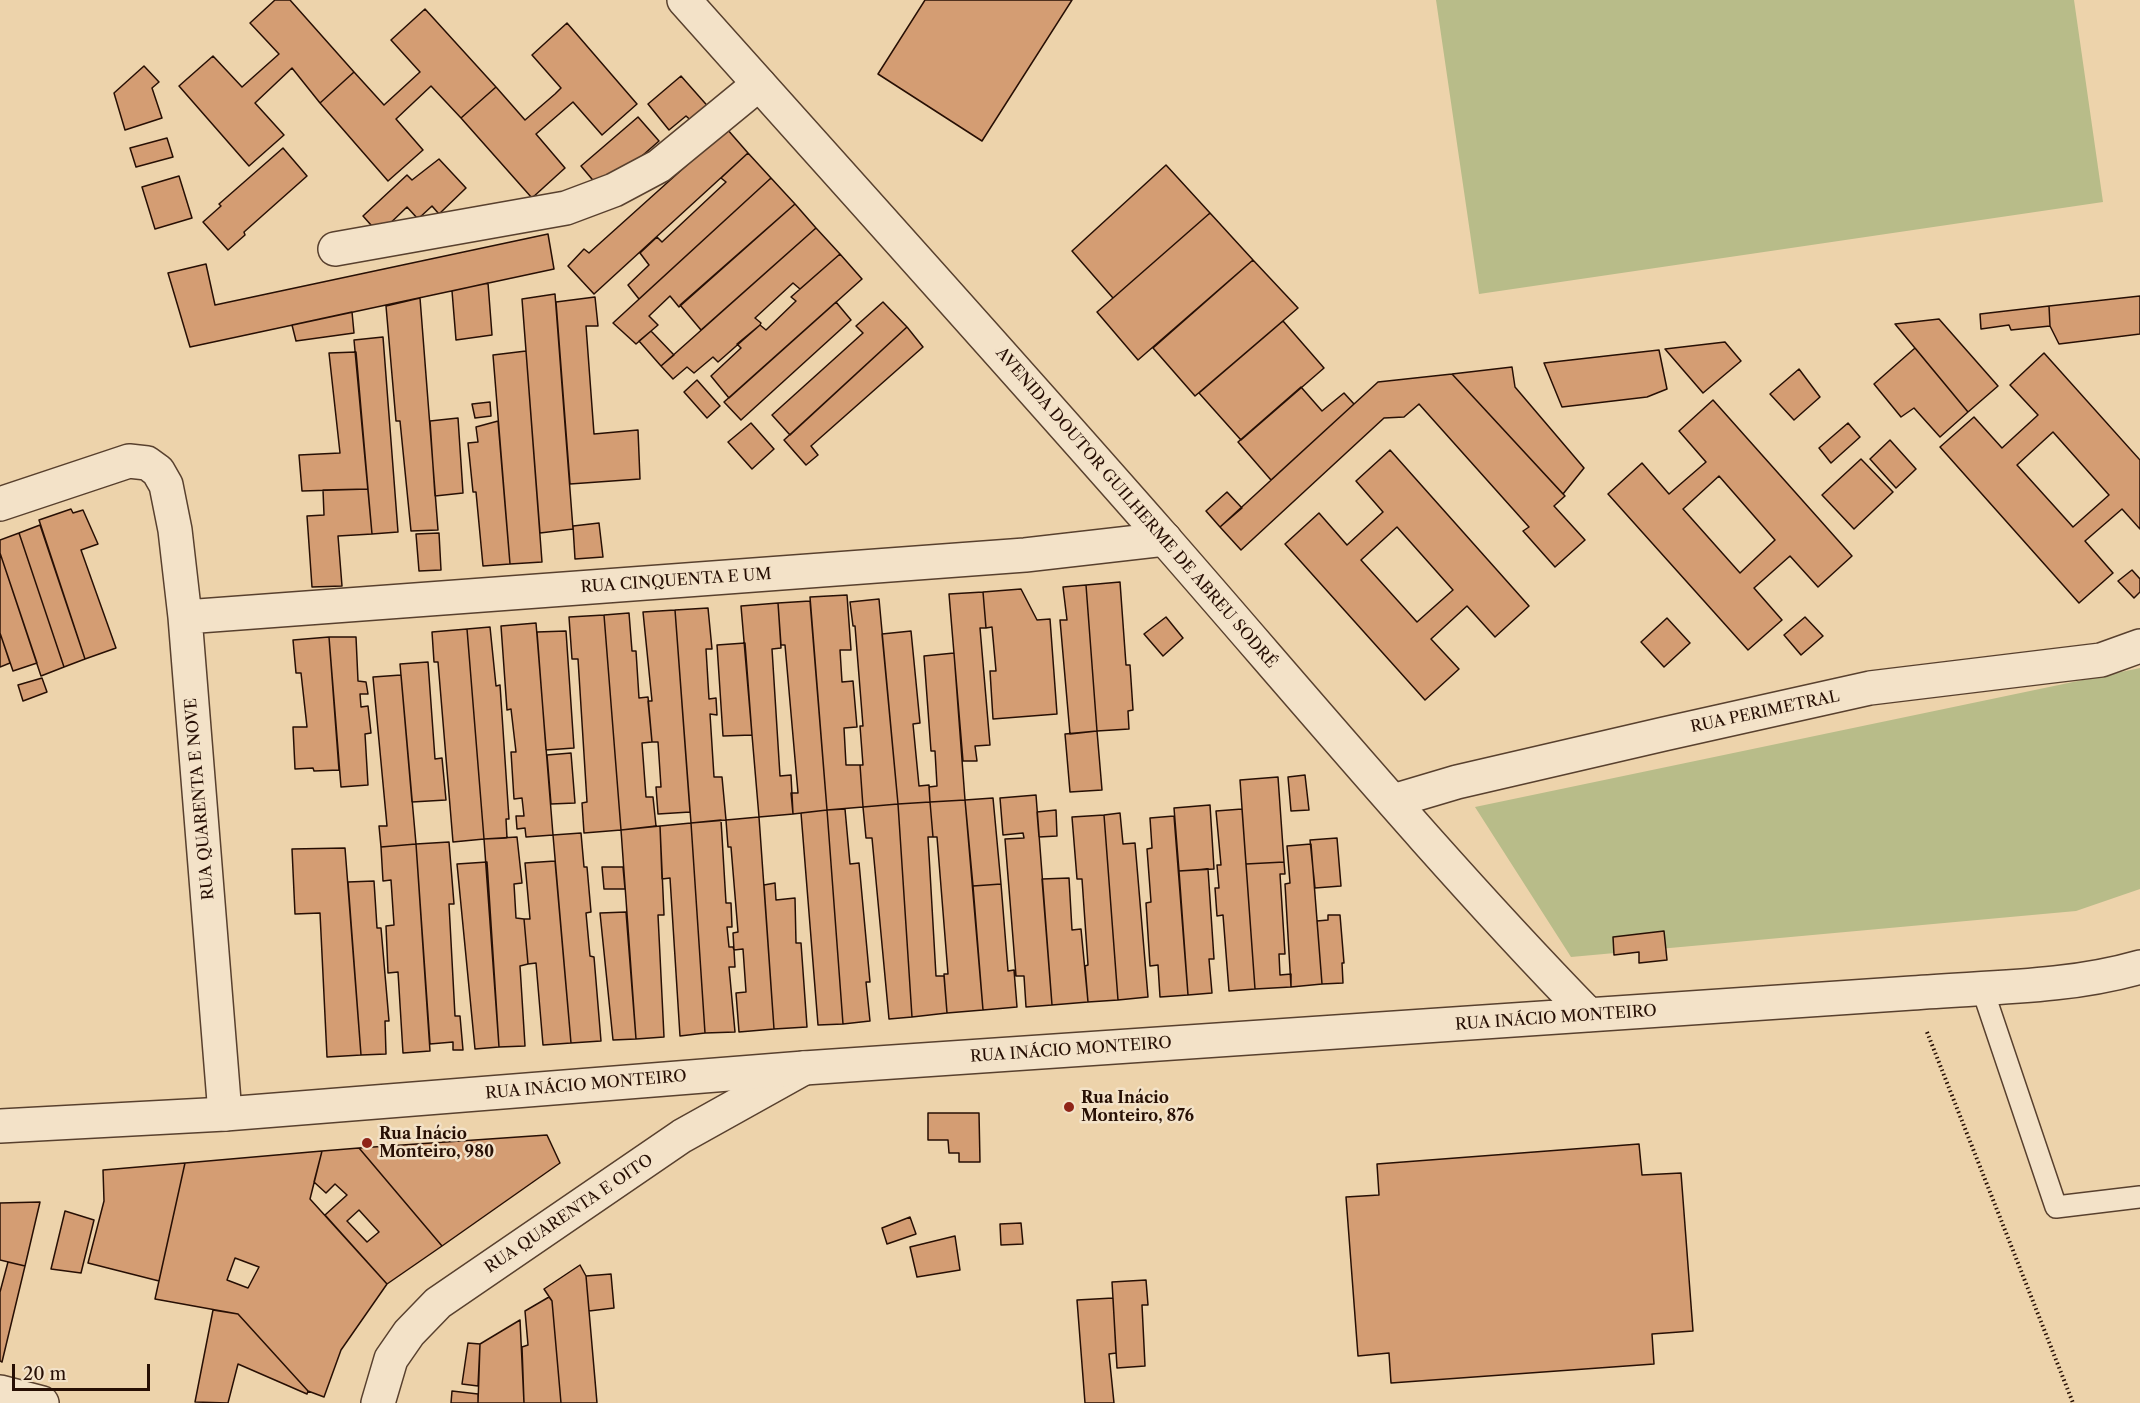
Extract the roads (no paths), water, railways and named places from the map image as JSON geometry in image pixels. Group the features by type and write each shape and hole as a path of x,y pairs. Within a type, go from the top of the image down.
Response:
{"street":[{"name":"AVENIDA DOUTOR GUILHERME DE ABREU SODRÉ","path":"684,0 1165,539 1538,963 1590,1016"},
{"path":"335,249 566,208 614,190 659,166 759,84"},
{"name":"RUA QUARENTA E NOVE","path":"0,504 129,461 147,463 158,471 166,485 175,530 185,617 225,1114"},
{"name":"RUA CINQUENTA E UM","path":"185,617 1025,555 1165,539"},
{"name":"RUA PERIMETRAL","path":"1394,801 1480,777 1870,688 2101,660 2140,646"},
{"name":"RUA INÁCIO MONTEIRO","path":"0,1126 225,1114 804,1068 1982,988 2080,980 2114,974 2140,966"},
{"name":"RUA QUARENTA E OITO","path":"378,1403 391,1359 409,1333 438,1303 682,1136 804,1068"},
{"path":"0,1392 42,1403"}],"lane":[{"path":"1982,988 2055,1207 2140,1197"}],"place":[{"name":"Rua Inácio Monteiro, 876","path":"1069,1107"},
{"name":"Rua Inácio Monteiro, 980","path":"367,1143"}]}
